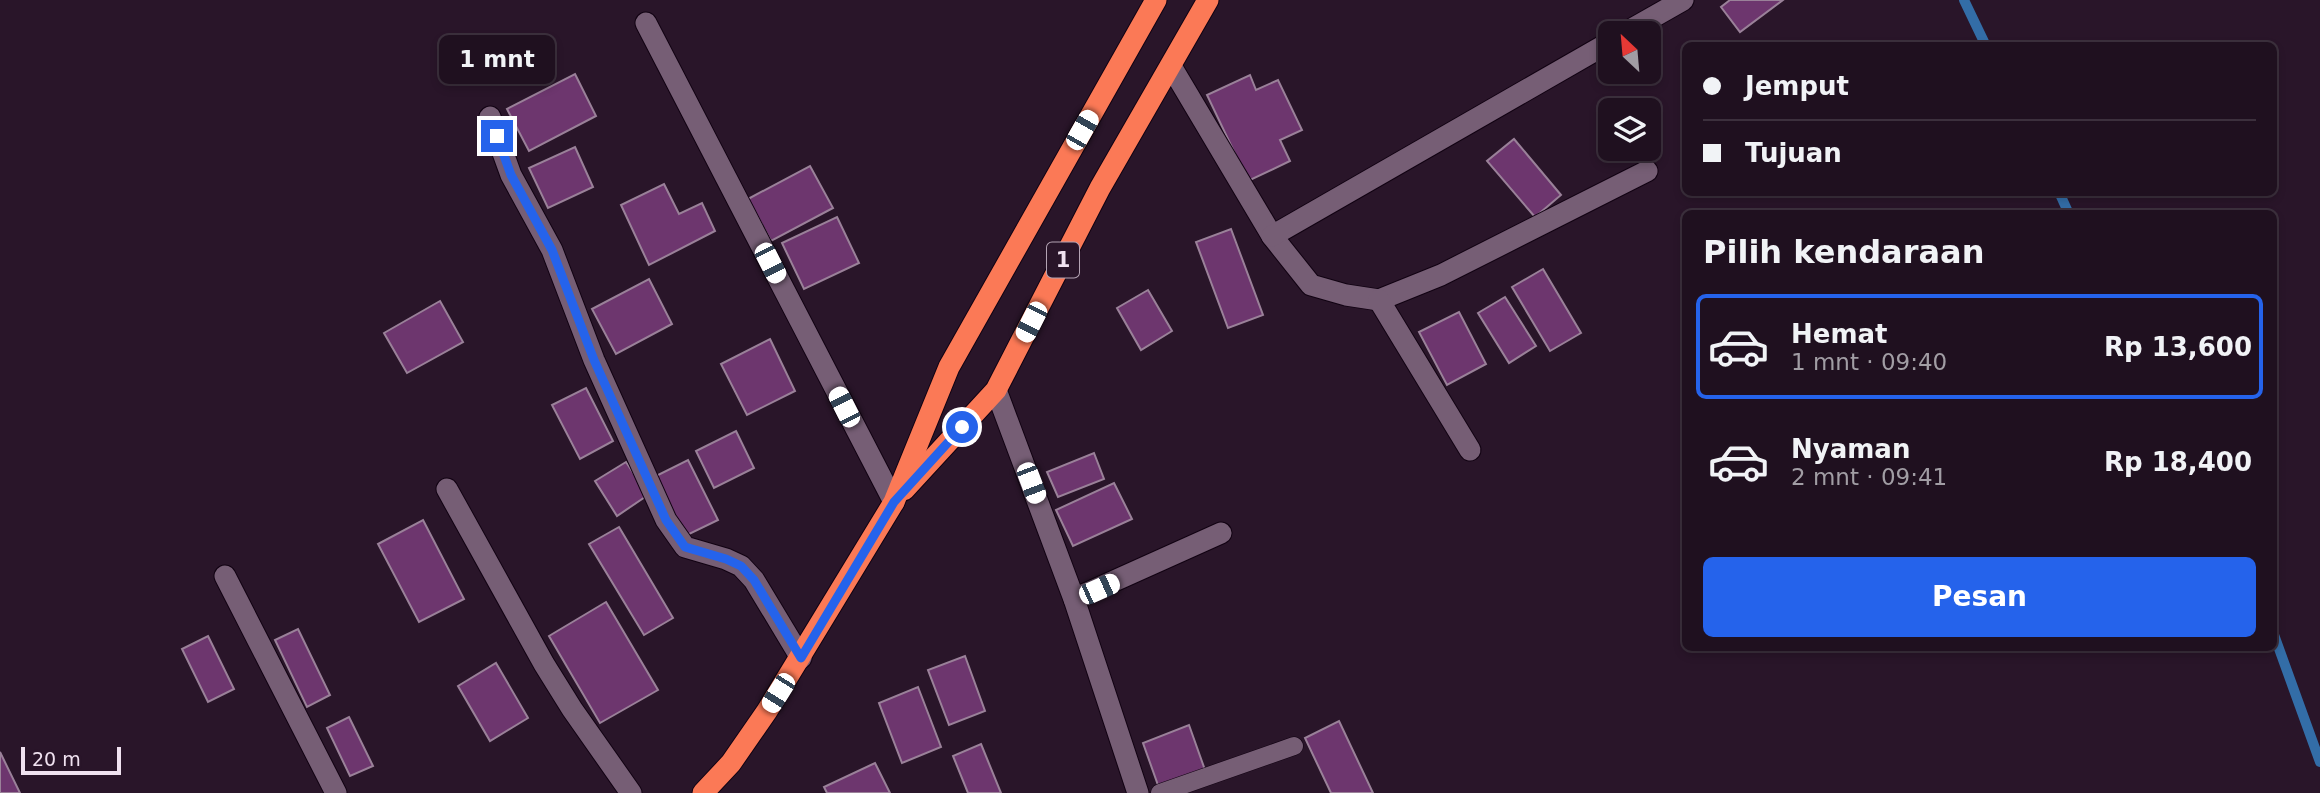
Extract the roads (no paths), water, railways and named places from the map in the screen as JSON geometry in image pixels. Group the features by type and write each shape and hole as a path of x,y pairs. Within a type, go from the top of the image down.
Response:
{"highway":[{"name":"1","path":"703,793 731,763 801,658 894,502 948,367 1156,0"},
{"name":"1","path":"894,502 996,390 1100,188 1208,0"}],"street":[{"path":"1646,21 1683,0"},
{"path":"646,23 894,502"},
{"path":"1272,236 1598,49"},
{"path":"1171,66 1272,236 1311,285 1346,295 1379,300 1441,275 1647,171"},
{"path":"490,117 511,175 552,250 594,360 666,520 685,547 741,566 754,580 801,658"},
{"path":"1379,300 1471,450"},
{"path":"996,390 1074,599 1138,793"},
{"path":"447,489 544,664 631,793"},
{"path":"1074,599 1221,534"},
{"path":"225,576 336,793"}],"lane":[{"path":"1160,793 1294,746"}],"waterway":[{"path":"1964,0 1984,42"},
{"path":"2061,196 2067,210"},
{"path":"2277,643 2320,762"}]}
